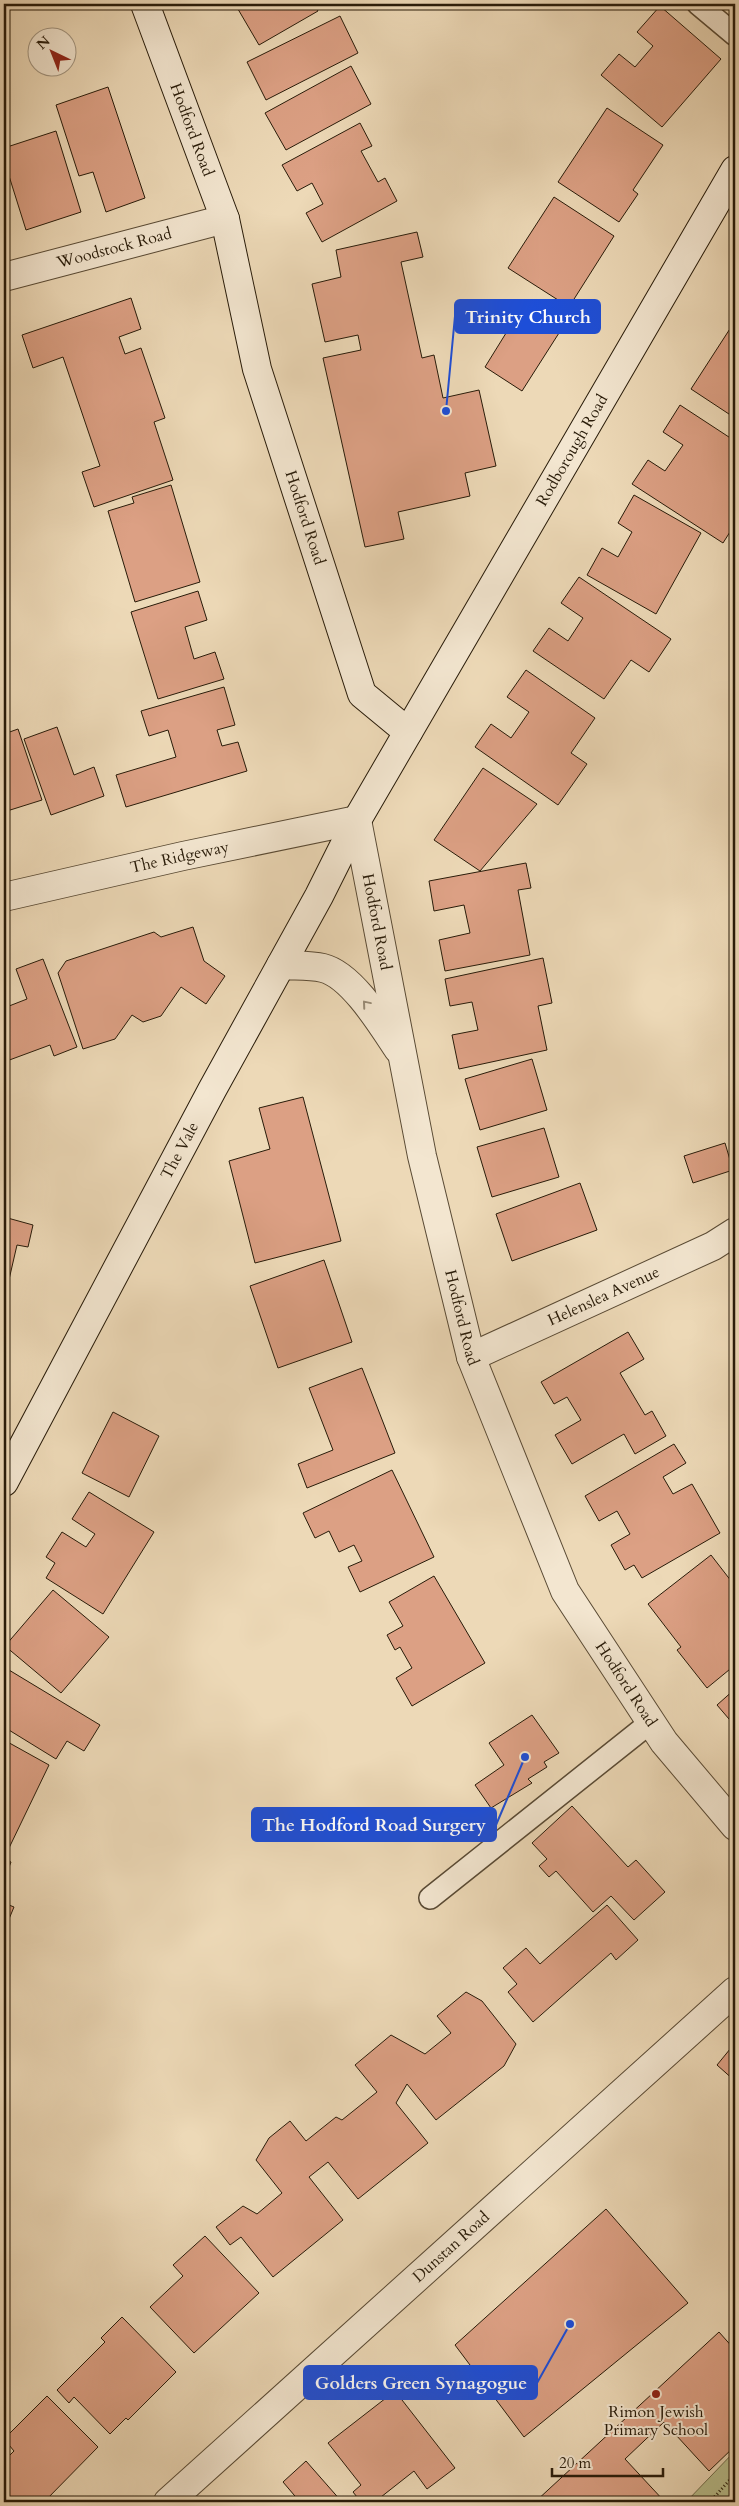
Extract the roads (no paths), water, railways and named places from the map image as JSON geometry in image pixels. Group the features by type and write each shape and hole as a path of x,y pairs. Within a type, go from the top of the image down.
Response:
{"street":[{"name":"Hodford Road","path":"145,4 225,219 257,369 362,694 408,732"},
{"name":"Rodborough Road","path":"408,732 735,170"},
{"name":"Woodstock Road","path":"4,277 225,219"},
{"path":"357,820 408,732"},
{"name":"Hodford Road","path":"357,820 422,1156 471,1357 565,1591 664,1742 735,1826"},
{"name":"The Ridgeway","path":"4,897 183,856 357,820"},
{"name":"The Vale","path":"4,1482 357,820"},
{"path":"281,965 325,968 349,984 368,1004 404,1058"},
{"name":"Helenslea Avenue","path":"471,1357 713,1246 735,1232"},
{"name":"Dunstan Road","path":"168,2502 735,1991"}],"lane":[{"path":"698,4 735,35"},
{"path":"430,1898 651,1722"}],"place":[{"name":"Trinity Church","path":"446,411"},
{"name":"The Hodford Road Surgery","path":"525,1757"},
{"name":"Golders Green Synagogue","path":"570,2324"},
{"name":"Rimon Jewish Primary School","path":"656,2394"}]}
